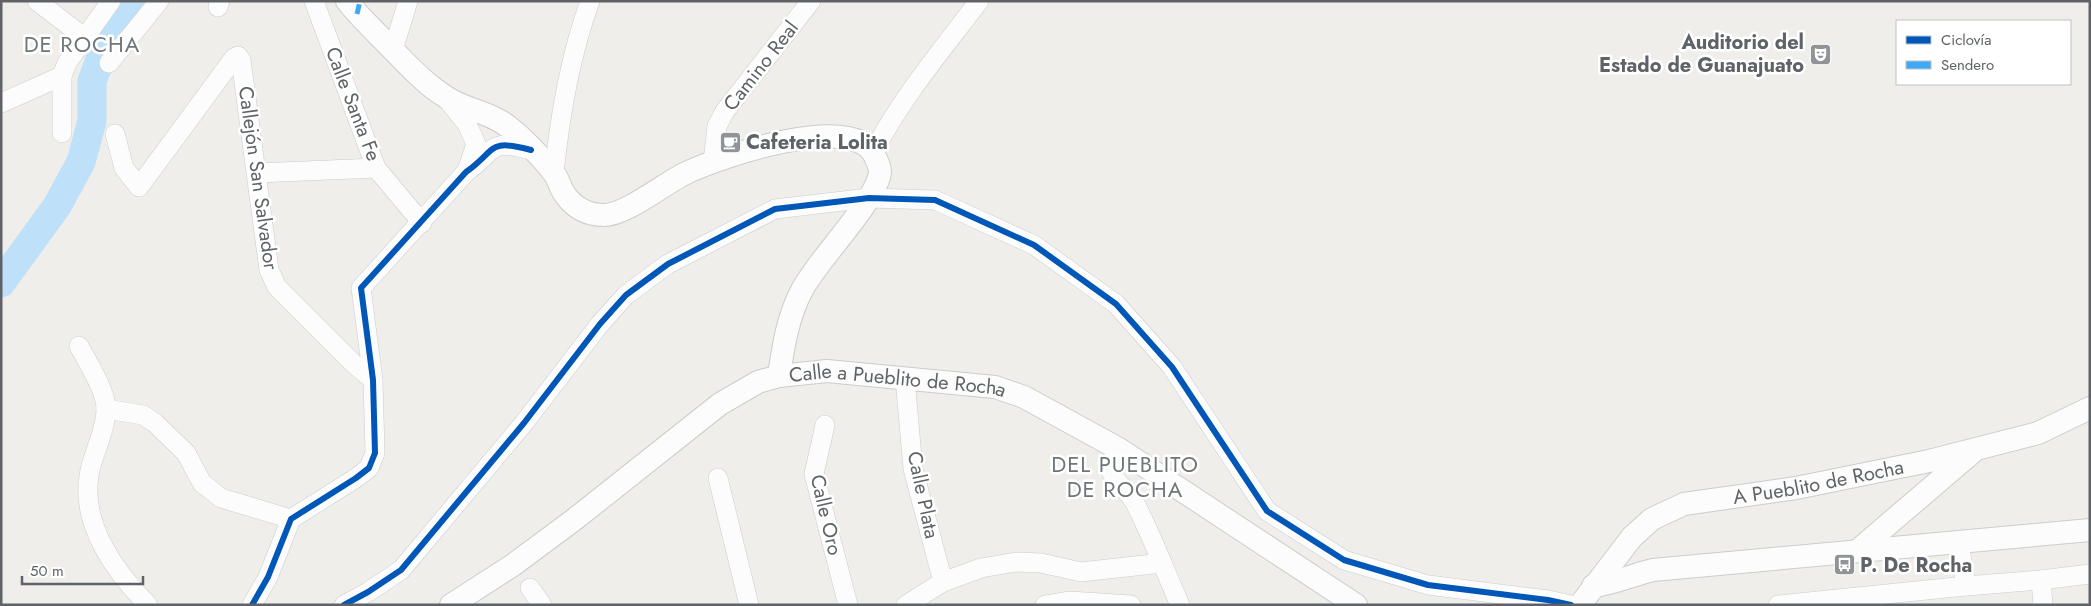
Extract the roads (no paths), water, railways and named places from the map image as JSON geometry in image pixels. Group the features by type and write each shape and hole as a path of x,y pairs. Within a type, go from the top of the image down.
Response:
{"street":[{"path":"37,1 85,38"},
{"path":"62,132 62,76 67,63 111,1"},
{"path":"109,63 159,1"},
{"name":"Calle Santa Fe","path":"314,1 376,168 422,222"},
{"path":"393,50 408,1"},
{"path":"554,173 559,126 578,34 590,1"},
{"name":"Camino Real","path":"713,162 717,126 725,111 811,1"},
{"path":"874,151 888,123 979,1"},
{"path":"355,5 415,74 447,99 467,124 476,144 466,172"},
{"name":"Callejón San Salvador","path":"115,134 124,168 139,187 234,58 238,56 241,60 269,270 276,287 353,363 373,380"},
{"path":"1,103 62,76"},
{"path":"447,99 480,111 509,127 554,173 565,196 578,208 590,214 607,215 636,202 670,181 713,162 744,151 787,141 836,136 863,142 874,151 880,170 875,187 869,198 815,268 801,291 783,344 779,376"},
{"path":"252,605 268,577 291,519 369,468 375,453 373,380 361,288 466,172 481,162 489,150 498,145 510,144 531,150"},
{"path":"257,173 376,168"},
{"path":"344,605 368,592 400,570 524,423 600,324 626,295 668,264 775,208 869,198 935,200 1034,245 1116,304 1172,367 1267,511 1344,560 1428,585 1548,600 1571,605"},
{"path":"78,346 98,380 106,409 89,477 89,506 98,536 117,570 148,605"},
{"name":"Calle a Pueblito de Rocha","path":"452,605 513,565 575,519 720,404 758,382 779,376 827,371 994,387 1024,397 1119,449 1356,605"},
{"name":"Calle Plata","path":"905,378 913,469 943,582"},
{"name":"A Pueblito de Rocha","path":"1580,605 1632,537 1652,519 1684,504 1796,488 1929,461 2038,433 2090,408"},
{"path":"106,409 143,415 155,422 186,453 202,483 221,498 291,519"},
{"name":"Calle Oro","path":"825,424 814,474 848,605"},
{"path":"1857,551 1980,447"},
{"path":"1119,449 1109,466 1112,478 1132,498 1146,525 1180,605"},
{"path":"718,478 749,605"},
{"path":"1593,586 1608,584 1631,575 1653,570 2090,530"},
{"path":"1959,542 1966,586"},
{"path":"915,602 943,582 981,568 1016,562 1041,563 1081,572 1162,563"},
{"path":"1778,605 2090,574"},
{"path":"2041,580 2043,605"},
{"path":"530,588 542,605"},
{"path":"1045,605 1069,601 1131,605"}],"waterway":[{"path":"1,283 57,206 81,162 92,121 92,81 106,44 131,1"}],"place":[{"name":"Auditorio del Estado de Guanajuato","path":"1820,54"},
{"name":"Cafeteria Lolita","path":"730,142"},
{"name":"P. De Rocha","path":"1844,565"}],"district":[{"name":"DE ROCHA","path":"82,44"},
{"name":"DEL PUEBLITO DE ROCHA","path":"1125,476"}]}
